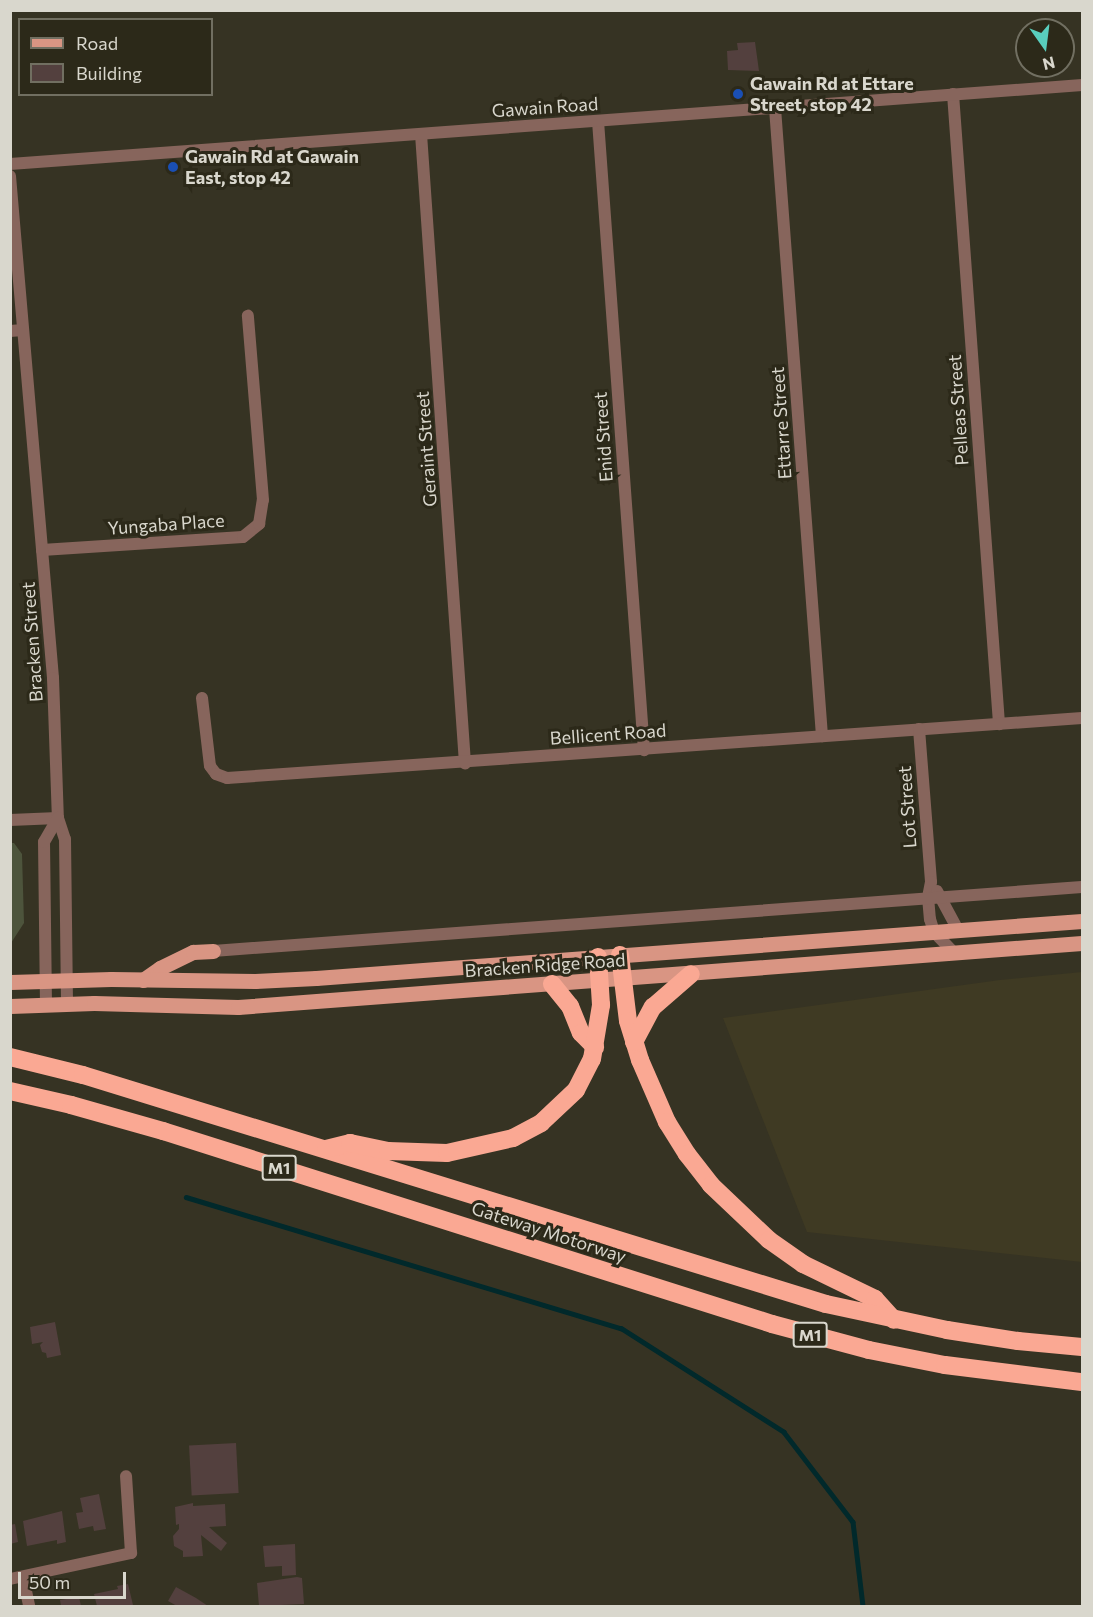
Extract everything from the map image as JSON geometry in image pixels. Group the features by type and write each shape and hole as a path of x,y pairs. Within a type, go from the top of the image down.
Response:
{"highway":[{"path":"620,955 621,979 634,1042 647,1081 667,1122 711,1185 769,1240 803,1264 875,1299 894,1320"},
{"path":"325,1150 350,1143 388,1151 447,1153 513,1138 541,1123 576,1090 596,1047 601,1005 598,957"},
{"path":"634,1042 653,1007 691,975"},
{"path":"552,984 570,1006 581,1033 596,1047"},
{"name":"Gateway Motorway","path":"10,1057 83,1075 826,1304 894,1320 1018,1341 1083,1347"},
{"name":"Gateway Motorway","path":"10,1092 71,1105 163,1131 772,1324 869,1350 945,1365 1083,1382"}],"main road":[{"name":"Bracken Ridge Road","path":"10,982 45,980 255,981 1083,921"},
{"name":"Bracken Ridge Road","path":"10,1006 67,1004 238,1007 691,975 1083,943"},
{"path":"143,980 160,968 193,952 213,951"}],"street":[{"name":"Gawain Road","path":"10,164 1083,85"},
{"name":"Pelleas Street","path":"953,94 999,724"},
{"name":"Ettarre Street","path":"775,108 822,736"},
{"name":"Enid Street","path":"598,121 644,750"},
{"name":"Geraint Street","path":"421,134 465,763"},
{"name":"Bracken Street","path":"10,176 17,330 42,550 57,749 58,818 65,839 67,1004"},
{"name":"Yungaba Place","path":"42,550 243,537 259,524 263,500 248,316"},
{"name":"Bellicent Road","path":"202,698 210,766 216,774 227,778 465,763 1083,717"},
{"name":"Lot Street","path":"920,729 934,897 934,932"},
{"name":"Bracken Street","path":"46,1005 45,842 58,818"},
{"path":"10,820 58,818"},
{"path":"213,951 1083,887"},
{"path":"934,897 958,930"},
{"path":"934,932 955,954"},
{"path":"28,1606 17,1578 131,1553 126,1476"}],"shaded area":[{"path":"1082,972 1082,1262 807,1232 723,1018 1000,980"}],"green space":[{"path":"11,843 14,843 22,854 24,923 11,943"}],"building":[{"path":"755,42 759,71 728,70 727,51 738,50 737,43"},
{"path":"55,1322 61,1355 47,1358 40,1345 43,1342 32,1344 30,1327"},
{"path":"236,1443 239,1493 192,1495 189,1445"},
{"path":"99,1494 106,1529 94,1531 93,1526 79,1529 76,1513 83,1512 80,1498"},
{"path":"193,1503 193,1506 225,1504 226,1526 209,1527 227,1543 221,1551 201,1535 203,1556 183,1557 183,1551 174,1546 173,1536 179,1529 179,1524 176,1525 175,1507"},
{"path":"62,1511 66,1542 57,1544 57,1540 27,1546 23,1521"},
{"path":"15,1524 18,1542 10,1544 10,1525"},
{"path":"295,1544 296,1575 282,1576 282,1566 265,1567 263,1546"},
{"path":"302,1578 304,1604 259,1606 257,1583"},
{"path":"128,1584 133,1605 97,1606 94,1594 118,1589 117,1586"},
{"path":"176,1587 208,1606 177,1606 168,1601"},
{"path":"79,1597 81,1606 61,1606 60,1600"}],"waterway":[{"path":"186,1197 621,1328 784,1432 853,1522 863,1606"}],"place":[{"name":"Gawain Rd at Ettare Street, stop 42","path":"738,94"},
{"name":"Gawain Rd at Gawain East, stop 42","path":"173,167"}]}
